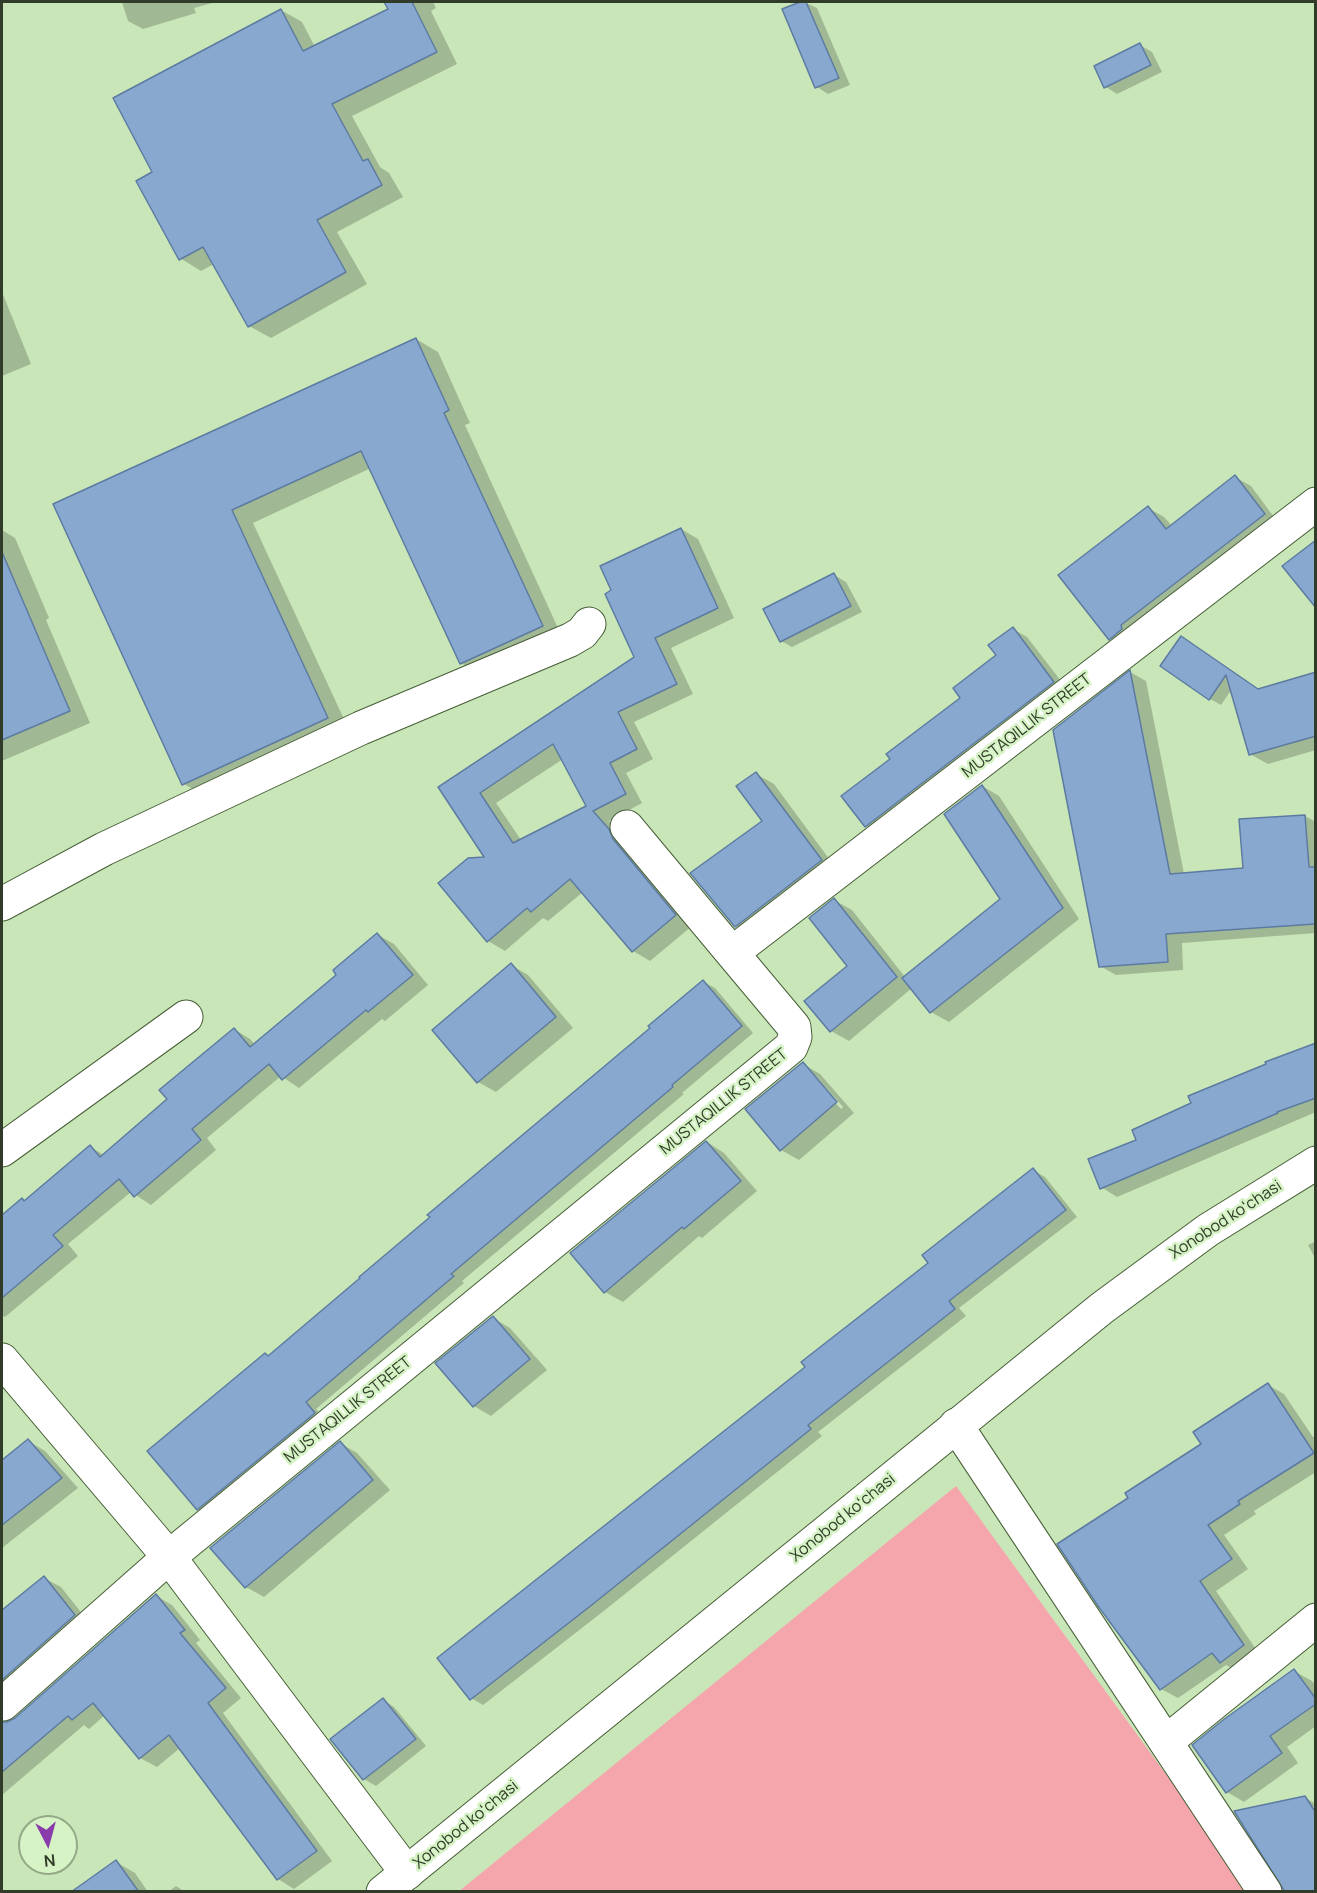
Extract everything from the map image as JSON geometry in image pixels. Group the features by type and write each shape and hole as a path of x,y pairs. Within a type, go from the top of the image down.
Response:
{"street":[{"name":"MUSTAQILLIK STREET","path":"3,1704 169,1557 791,1047 795,1037 794,1027 732,953 1316,504"},
{"path":"2,904 105,849 361,728 570,640 582,633 589,624"},
{"path":"627,827 732,953"},
{"path":"2,1150 186,1017"},
{"name":"Xonobod koʻchasi","path":"395,1882 956,1425 1155,1268 1208,1230 1316,1163"},
{"path":"2,1360 169,1557 395,1882"},
{"path":"956,1425 1265,1892"},
{"path":"1166,1742 1316,1620"}],"shaded area":[{"path":"956,1486 1251,1891 458,1892"}],"building":[{"path":"384,2 412,2 437,52 332,104 363,161 368,159 382,185 317,220 346,272 248,327 203,247 179,260 136,181 152,172 113,98 281,9 303,51 388,9"},
{"path":"806,2 839,78 815,88 782,9"},
{"path":"1140,43 1151,65 1104,88 1094,66"},
{"path":"416,338 449,410 444,413 543,626 460,664 361,451 232,510 328,718 182,785 53,504"},
{"path":"1235,475 1265,514 1121,625 1122,629 1109,640 1058,575 1148,506 1166,529"},
{"path":"681,528 718,608 655,638 677,684 618,712 637,749 610,763 626,794 593,811 609,829 613,839 676,915 632,952 570,879 531,912 527,908 487,942 438,883 468,858 484,857 438,787 634,657 605,594 611,590 600,566","holes":["553,744 586,806 513,843 480,793"]},
{"path":"1316,540 1316,608 1282,566"},
{"path":"2,552 70,711 2,740"},
{"path":"834,573 851,606 780,642 763,609"},
{"path":"1013,627 1054,682 865,827 841,796 890,759 886,754 960,698 953,688 996,655 988,645"},
{"path":"1181,636 1258,689 1316,672 1316,736 1249,755 1226,675 1209,700 1160,666"},
{"path":"1130,670 1170,874 1243,868 1239,819 1305,815 1309,867 1316,867 1316,924 1166,934 1168,962 1099,967 1053,730"},
{"path":"756,772 822,860 735,927 690,873 762,821 736,786"},
{"path":"982,785 1063,908 930,1013 902,978 1000,899 944,814"},
{"path":"834,898 897,977 830,1032 804,1001 847,966 809,918"},
{"path":"377,933 413,975 368,1012 366,1010 282,1080 269,1064 192,1129 201,1140 134,1197 119,1179 53,1235 63,1246 2,1298 2,1215 22,1198 24,1201 90,1145 100,1157 167,1099 159,1090 234,1028 250,1047 336,975 333,970"},
{"path":"511,963 556,1017 477,1083 432,1030"},
{"path":"703,980 742,1026 451,1274 454,1276 306,1402 315,1413 197,1510 147,1451 265,1353 268,1356 430,1217 427,1215 650,1028 648,1026"},
{"path":"1316,1043 1316,1098 1277,1112 1100,1189 1088,1159 1136,1140 1132,1130 1191,1103 1188,1096 1266,1064 1265,1062"},
{"path":"803,1062 837,1102 780,1151 745,1109"},
{"path":"706,1141 741,1181 604,1293 570,1253"},
{"path":"1033,1168 1066,1210 949,1301 955,1309 808,1425 811,1429 470,1700 437,1658 805,1367 801,1362 928,1263 922,1255"},
{"path":"493,1316 530,1359 473,1407 435,1363"},
{"path":"1268,1383 1314,1453 1238,1501 1240,1504 1208,1525 1232,1559 1200,1581 1244,1645 1220,1663 1212,1653 1160,1690 1098,1606 1057,1544 1128,1498 1125,1493 1201,1444 1193,1432"},
{"path":"28,1439 62,1478 2,1525 2,1460"},
{"path":"340,1441 373,1480 245,1588 210,1548"},
{"path":"44,1576 75,1615 2,1680 2,1610"},
{"path":"156,1594 185,1630 180,1633 226,1688 208,1703 317,1851 277,1880 169,1735 139,1759 93,1703 72,1720 68,1716 2,1772 2,1722 15,1718"},
{"path":"1294,1669 1316,1699 1316,1704 1270,1736 1282,1753 1226,1793 1192,1745"},
{"path":"383,1698 416,1739 363,1780 330,1739"},
{"path":"1305,1796 1316,1813 1316,1892 1285,1892 1234,1811"},
{"path":"116,1860 139,1892 71,1892"}]}
